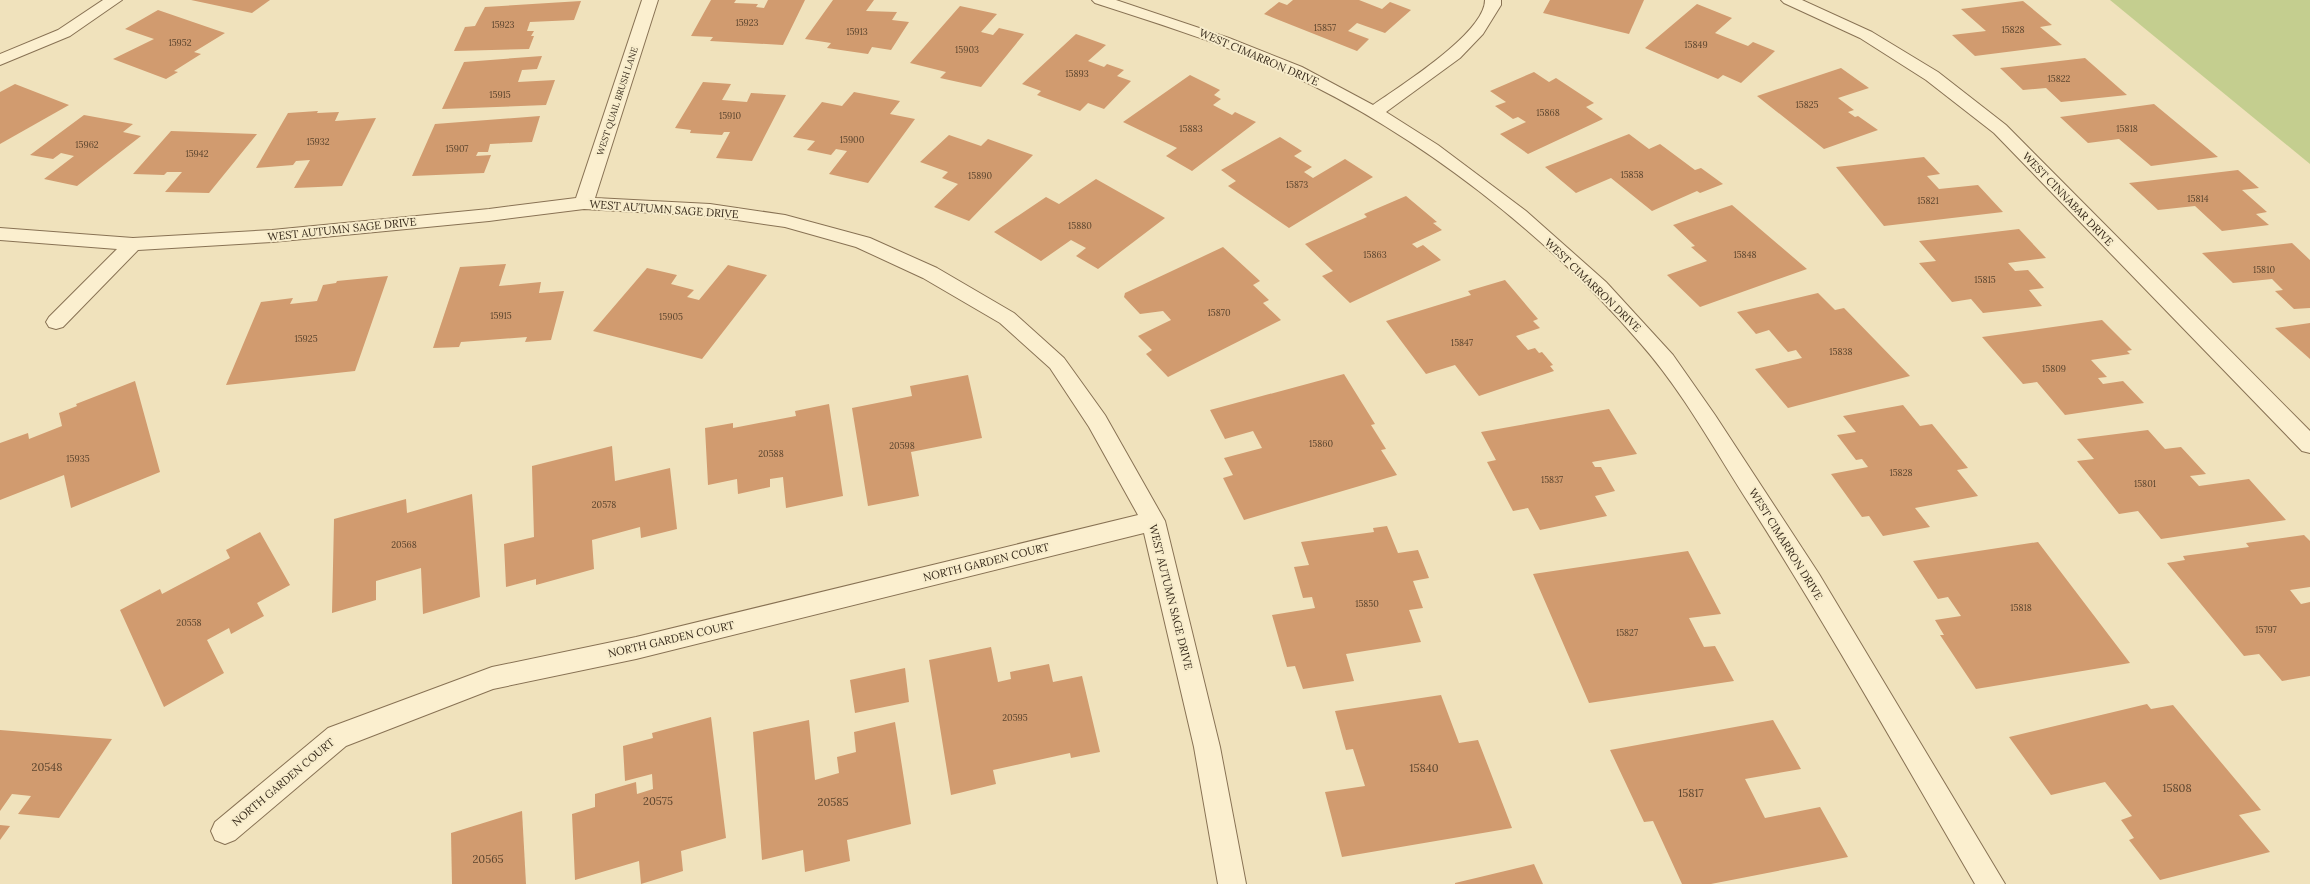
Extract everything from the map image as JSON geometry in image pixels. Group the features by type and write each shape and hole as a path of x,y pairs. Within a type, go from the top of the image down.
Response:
{"street":[{"path":"0,60 64,34 114,0"},
{"name":"WEST QUAIL BRUSH LANE","path":"584,203 650,0"},
{"name":"WEST CIMARRON DRIVE","path":"1100,0 1199,30 1296,71 1375,112 1496,197 1566,257 1636,324 1684,385 1782,535 1991,884"},
{"path":"1375,112 1454,55 1477,31 1493,5 1493,0"},
{"name":"WEST CINNABAR DRIVE","path":"1789,0 1813,4 1866,35 1932,76 2000,129 2310,445"},
{"name":"WEST AUTUMN SAGE DRIVE","path":"0,234 133,244 272,236 488,215 584,203 710,210 785,221 863,242 930,273 1007,318 1057,363 1097,421 1153,521 1207,747 1232,884"},
{"path":"56,322 133,244"},
{"name":"NORTH GARDEN COURT","path":"225,831 337,737 492,678 636,648 1153,521"}],"green space":[{"path":"2110,0 2310,0 2310,164"}],"building":[{"path":"191,0 270,0 252,13"},
{"path":"711,0 736,0 734,3 758,4 756,7 764,8 768,0 805,0 783,45 710,41 713,37 691,36"},
{"path":"833,0 874,0 866,11 897,12 892,20 909,22 891,50 872,47 868,54 827,48 831,43 805,39"},
{"path":"1293,0 1359,0 1382,9 1390,2 1411,10 1385,33 1357,23 1348,31 1369,39 1357,51 1264,14 1279,2 1287,5"},
{"path":"1550,0 1644,0 1629,34 1543,13"},
{"path":"581,1 574,20 530,22 527,31 534,31 531,36 534,36 529,49 454,51 465,27 475,26 485,7"},
{"path":"2023,1 2052,25 2040,27 2062,45 1975,56 1952,35 1986,31 1961,9"},
{"path":"1697,4 1732,18 1715,33 1748,46 1753,42 1775,51 1741,83 1723,75 1718,79 1645,48"},
{"path":"960,6 997,14 981,32 993,35 999,28 1024,34 981,87 940,78 946,72 910,63"},
{"path":"158,10 225,33 194,52 201,54 174,71 178,72 166,79 113,59 154,39 125,29"},
{"path":"1076,34 1106,45 1088,61 1104,67 1107,64 1124,70 1117,76 1131,81 1104,109 1088,103 1080,111 1037,95 1041,91 1022,84"},
{"path":"542,56 537,69 522,70 518,82 555,80 546,105 442,109 464,62"},
{"path":"2085,58 2127,95 2061,102 2046,88 2023,90 2000,68"},
{"path":"1841,68 1869,88 1838,98 1854,110 1848,112 1855,117 1858,116 1878,130 1824,149 1757,96"},
{"path":"1534,72 1549,82 1556,78 1594,103 1586,107 1603,119 1528,154 1500,134 1526,122 1518,117 1513,119 1495,106 1506,102 1490,91"},
{"path":"1190,75 1220,90 1214,95 1221,99 1213,105 1232,115 1235,112 1256,122 1192,171 1166,156 1177,148 1123,122"},
{"path":"703,82 731,84 722,100 747,102 751,93 786,95 752,161 716,158 730,132 724,132 722,135 690,133 691,130 675,128"},
{"path":"15,84 69,105 0,144 0,92"},
{"path":"854,92 900,101 890,114 915,119 868,183 829,174 847,151 836,149 831,155 807,150 815,141 793,137 822,102 842,106"},
{"path":"2154,104 2218,157 2151,166 2119,139 2088,143 2060,117"},
{"path":"318,111 317,113 339,112 335,121 376,118 342,186 294,188 310,160 296,161 293,165 256,168 288,113"},
{"path":"84,115 133,124 123,132 141,136 77,186 44,179 74,156 61,153 53,159 30,155"},
{"path":"540,116 532,142 490,144 488,152 478,152 476,156 491,155 484,173 412,176 435,124"},
{"path":"171,131 257,134 209,193 165,192 182,172 167,172 164,175 133,174"},
{"path":"1629,134 1649,149 1660,144 1695,170 1701,168 1723,184 1700,193 1697,191 1652,211 1611,178 1576,193 1545,167"},
{"path":"949,135 981,146 988,139 1033,155 969,221 934,207 958,184 942,178 948,172 920,162"},
{"path":"1280,137 1302,151 1294,156 1312,167 1304,172 1313,178 1345,159 1373,177 1289,228 1228,186 1236,181 1221,170"},
{"path":"1924,157 1940,174 1927,176 1939,189 1978,185 2003,212 1884,226 1836,167"},
{"path":"2238,170 2259,188 2242,190 2267,212 2256,214 2269,225 2222,231 2195,206 2158,210 2129,183"},
{"path":"1096,179 1165,218 1098,269 1076,256 1086,248 1071,240 1041,261 994,232 1046,197 1059,204"},
{"path":"1406,196 1437,222 1433,223 1442,230 1412,244 1417,248 1423,245 1441,260 1350,303 1322,276 1333,271 1305,244 1367,217 1364,214"},
{"path":"1732,205 1807,269 1700,307 1667,275 1707,261 1691,247 1695,246 1673,225"},
{"path":"2019,229 2046,258 2008,263 2015,271 2028,270 2044,288 2029,290 2042,306 1983,313 1971,299 1952,302 1919,263 1936,261 1919,241"},
{"path":"2292,243 2310,260 2310,308 2294,309 2275,291 2283,290 2272,279 2233,283 2202,253"},
{"path":"1223,247 1260,281 1253,285 1269,300 1263,303 1281,320 1168,377 1146,354 1152,350 1138,336 1171,320 1163,311 1140,314 1124,297 1125,293"},
{"path":"506,264 499,286 541,282 539,293 564,291 551,340 525,342 527,337 461,342 459,347 433,348 460,267"},
{"path":"728,265 767,275 702,359 593,331 647,268 677,275 671,284 694,290 687,297 699,300"},
{"path":"388,276 355,371 226,385 261,302 293,298 290,304 317,301 323,285 336,283 337,281"},
{"path":"1505,280 1538,319 1533,321 1540,328 1516,336 1528,350 1535,348 1539,353 1542,352 1553,365 1550,366 1554,371 1479,396 1455,365 1426,374 1386,321 1471,295 1468,291"},
{"path":"1818,293 1835,310 1844,308 1910,376 1788,408 1755,369 1802,358 1796,350 1788,352 1769,330 1756,334 1737,312"},
{"path":"2102,320 2132,350 2127,351 2130,354 2091,360 2107,377 2098,378 2103,384 2123,381 2144,403 2065,415 2037,382 2023,384 1982,337"},
{"path":"2310,323 2310,359 2275,328"},
{"path":"1344,374 1375,424 1371,425 1386,449 1381,450 1397,475 1244,520 1223,478 1233,475 1224,458 1262,448 1253,431 1225,439 1210,410"},
{"path":"968,375 982,438 911,452 919,496 868,506 852,408 912,396 910,386"},
{"path":"135,381 160,472 71,508 64,475 0,500 0,443 28,433 29,439 62,426 59,413 77,406 76,404"},
{"path":"829,404 843,496 786,508 783,477 770,479 770,487 738,494 737,479 708,485 705,428 733,423 733,428 796,416 795,411"},
{"path":"1903,405 1920,426 1932,424 1968,468 1957,470 1978,496 1915,508 1930,527 1883,536 1869,516 1862,517 1831,474 1868,467 1862,459 1856,460 1837,435 1856,432 1843,416"},
{"path":"1609,409 1637,454 1592,462 1595,467 1601,467 1615,491 1595,496 1607,516 1540,530 1528,508 1513,511 1487,462 1496,460 1481,432"},
{"path":"2148,430 2165,449 2181,447 2206,474 2190,476 2199,486 2249,479 2286,520 2161,539 2138,511 2119,514 2077,461 2094,459 2077,439"},
{"path":"612,446 615,481 670,468 677,529 641,538 640,527 592,540 594,569 536,585 536,579 506,587 504,544 534,537 532,466"},
{"path":"472,494 480,597 423,614 421,568 376,581 376,600 332,613 334,519 406,499 407,513"},
{"path":"1387,526 1398,553 1418,550 1429,578 1413,581 1423,608 1409,610 1421,642 1346,654 1354,681 1303,689 1295,666 1287,667 1272,615 1315,608 1312,597 1303,598 1294,567 1309,565 1301,542 1374,532 1373,528"},
{"path":"260,532 290,585 257,603 264,616 231,634 229,628 207,640 224,673 164,707 120,610 160,589 162,594 230,558 226,550"},
{"path":"2304,535 2310,541 2310,587 2290,590 2301,604 2310,602 2310,676 2282,681 2259,654 2244,656 2167,563 2185,560 2183,556 2249,547 2246,543"},
{"path":"2038,542 2130,663 1976,689 1940,635 1944,635 1935,620 1961,616 1948,597 1938,599 1913,561"},
{"path":"1688,551 1721,614 1689,618 1704,647 1715,646 1734,681 1589,703 1533,574"},
{"path":"991,647 998,682 1011,679 1010,672 1049,664 1053,682 1082,676 1100,752 1071,758 1070,753 993,770 996,784 951,795 929,660"},
{"path":"905,668 909,702 855,713 850,680"},
{"path":"1441,695 1459,743 1478,740 1512,828 1342,857 1325,792 1365,786 1353,749 1346,750 1335,711"},
{"path":"2147,704 2151,709 2173,705 2261,810 2239,815 2270,852 2160,880 2129,840 2134,838 2121,820 2132,816 2105,782 2051,795 2009,737"},
{"path":"711,717 726,838 681,851 683,871 641,884 639,861 575,880 572,814 595,807 595,794 636,782 637,794 653,789 652,774 625,781 623,746 653,738 652,733"},
{"path":"809,720 815,780 839,773 837,757 856,752 854,732 895,722 911,824 847,840 850,861 805,872 803,850 762,860 753,732"},
{"path":"1773,720 1801,769 1745,779 1765,818 1820,807 1848,857 1711,884 1682,884 1653,821 1644,822 1610,750"},
{"path":"0,730 112,739 59,818 18,814 31,796 12,794 0,811"},
{"path":"522,811 526,884 452,884 451,833"},
{"path":"0,825 10,826 0,840"},
{"path":"1534,864 1543,884 1455,884 1455,883"}]}
